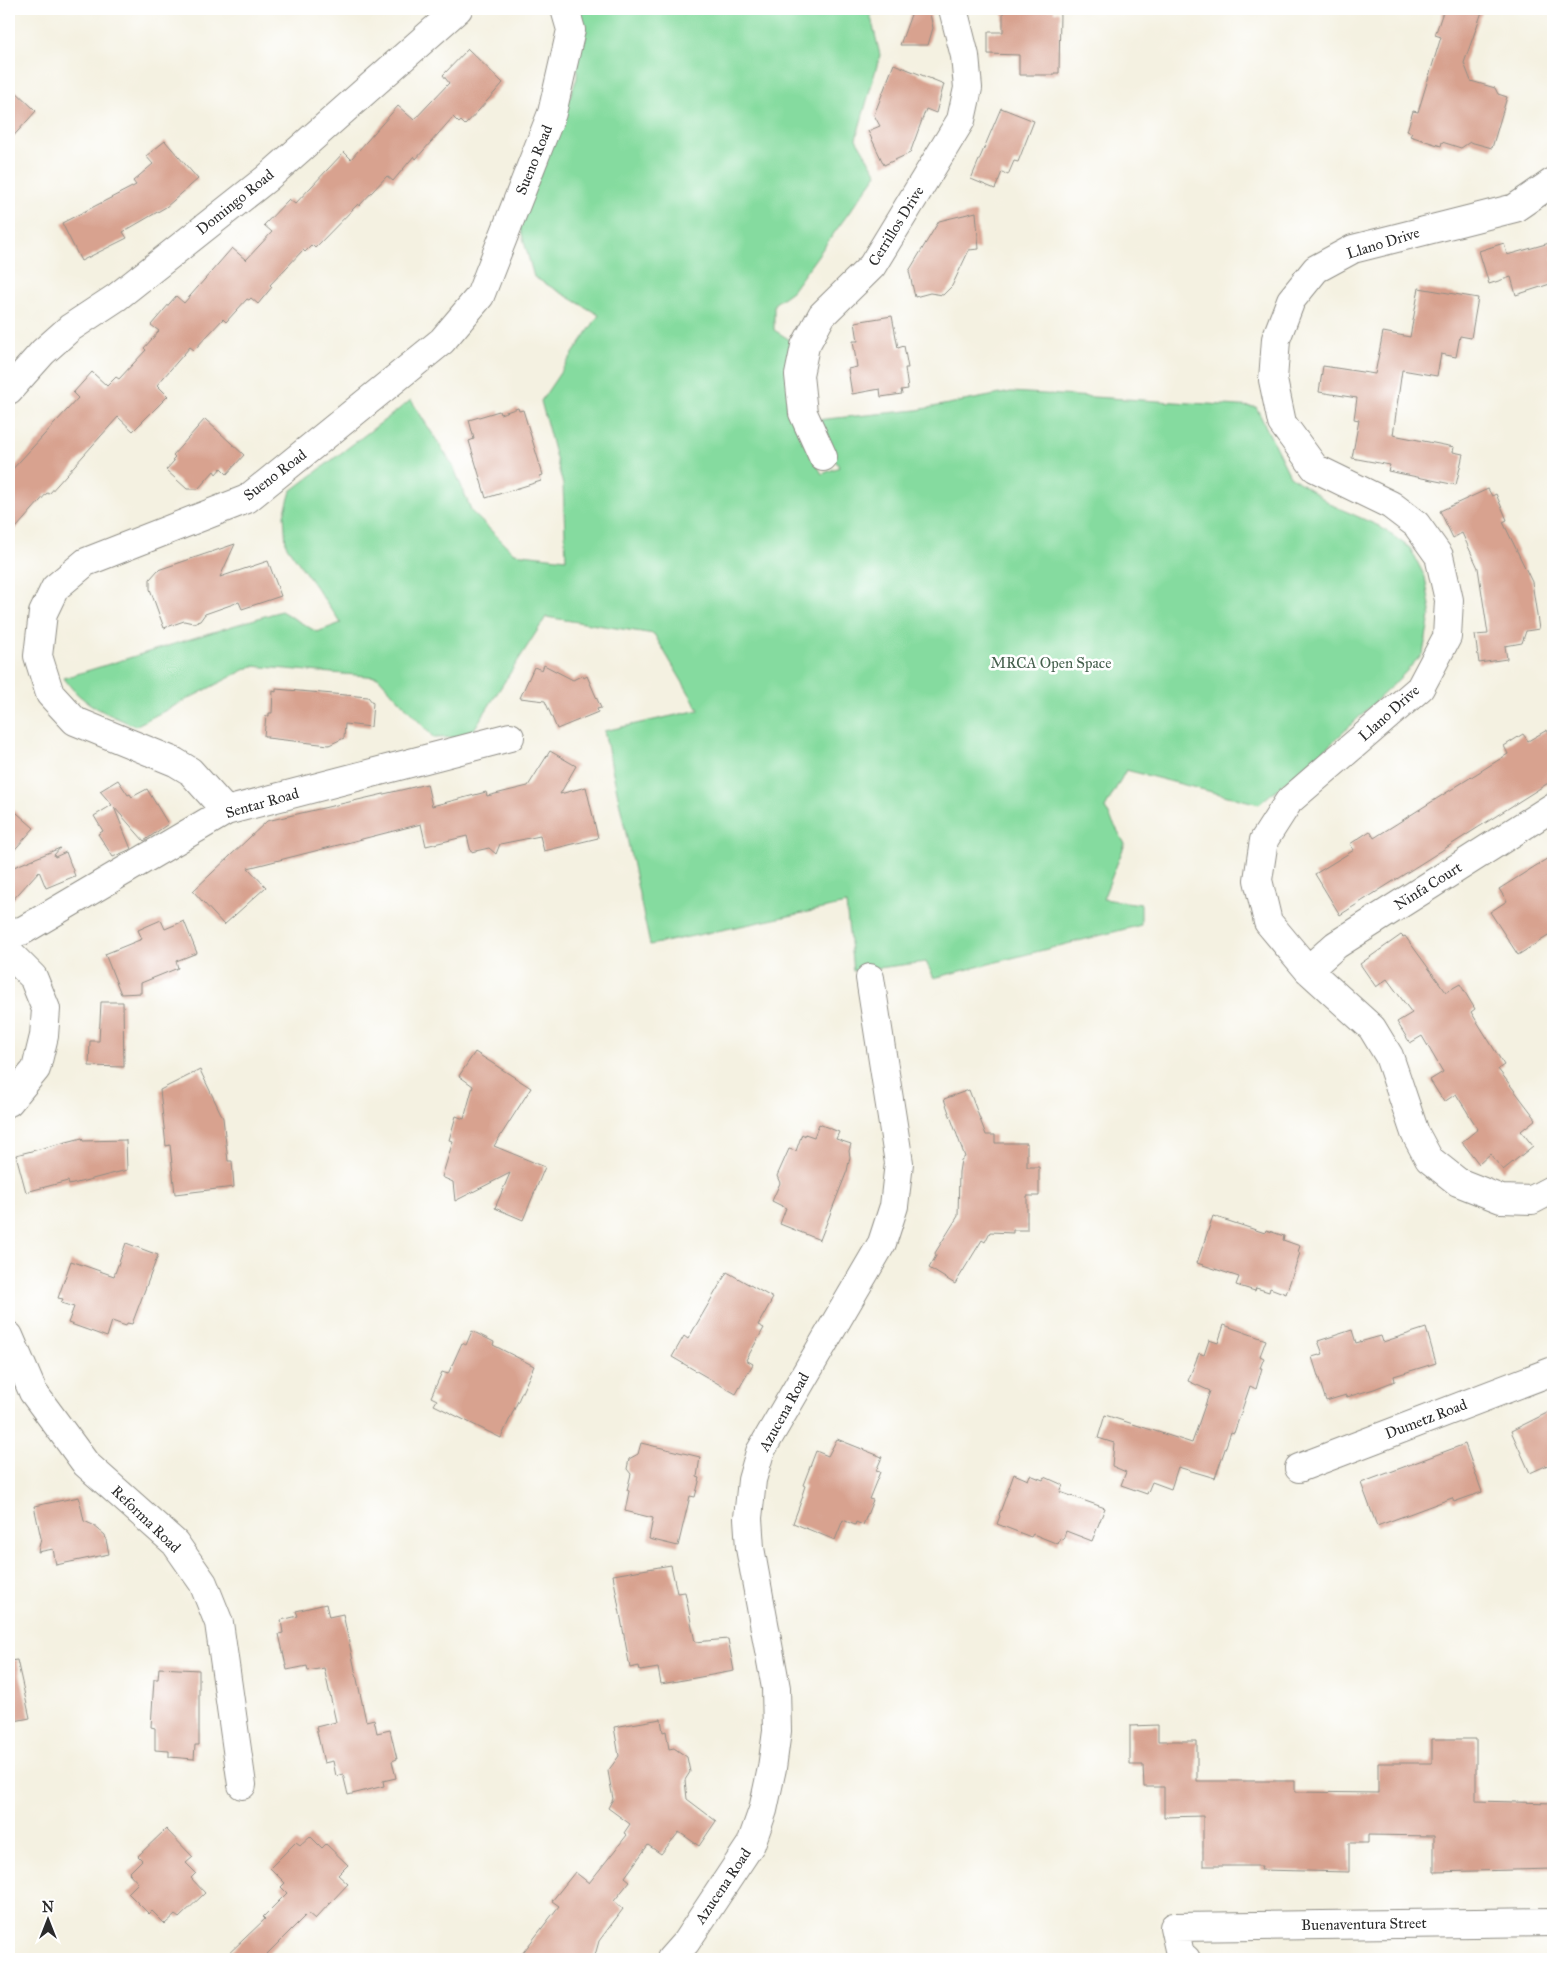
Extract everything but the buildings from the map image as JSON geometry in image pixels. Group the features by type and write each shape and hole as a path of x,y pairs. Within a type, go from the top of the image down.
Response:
{"street":[{"name":"Domingo Road","path":"9,390 43,352 70,328 117,297 266,178 458,9"},
{"name":"Sueno Road","path":"226,812 190,771 175,762 74,721 50,694 38,656 43,613 55,588 86,562 247,499 442,341 480,296 552,114 570,30 565,9"},
{"name":"Cerrillos Drive","path":"823,457 803,414 799,375 805,346 822,315 872,266 961,120 968,88 965,56 953,9"},
{"name":"Llano Drive","path":"1553,182 1515,208 1353,249 1316,269 1291,300 1276,339 1273,380 1282,423 1315,468 1391,505 1416,524 1439,556 1450,600 1447,637 1420,688 1288,801 1264,840 1258,880 1268,922 1308,970 1372,1028 1389,1056 1415,1133 1429,1159 1458,1182 1501,1199 1532,1200 1553,1189"},
{"name":"Sentar Road","path":"9,932 22,931 226,812 510,737"},
{"name":"Ninfa Court","path":"1308,970 1336,945 1553,807"},
{"path":"9,953 32,977 46,1009 44,1036 36,1068 9,1102"},
{"name":"Azucena Road","path":"671,1959 686,1942 751,1844 763,1810 772,1768 777,1731 776,1688 750,1548 748,1518 752,1480 760,1452 882,1242 894,1206 899,1163 870,978"},
{"name":"Reforma Road","path":"9,1336 32,1392 86,1464 176,1543 203,1583 219,1623 242,1785"},
{"name":"Dumetz Road","path":"1299,1468 1553,1371"},
{"name":"Buenaventura Street","path":"1186,1959 1180,1954 1174,1927 1553,1922"}],"green space":[{"name":"MRCA Open Space","path":"576,9 869,9 880,55 856,139 877,174 792,291 774,304 774,330 795,343 786,410 822,474 839,467 823,438 816,420 917,410 1011,392 1256,407 1290,476 1334,506 1379,526 1410,548 1425,577 1431,611 1423,653 1402,676 1331,744 1259,804 1126,770 1105,808 1125,844 1103,899 1141,904 1141,925 934,978 926,962 853,971 846,904 650,945 604,731 699,710 654,634 546,617 469,737 434,738 378,677 252,666 135,726 87,702 64,678 281,611 317,632 341,623 286,545 284,515 291,491 411,400 453,466 472,512 514,553 566,559 563,485 541,401 599,315 534,277 520,227 577,78 578,30"}]}
